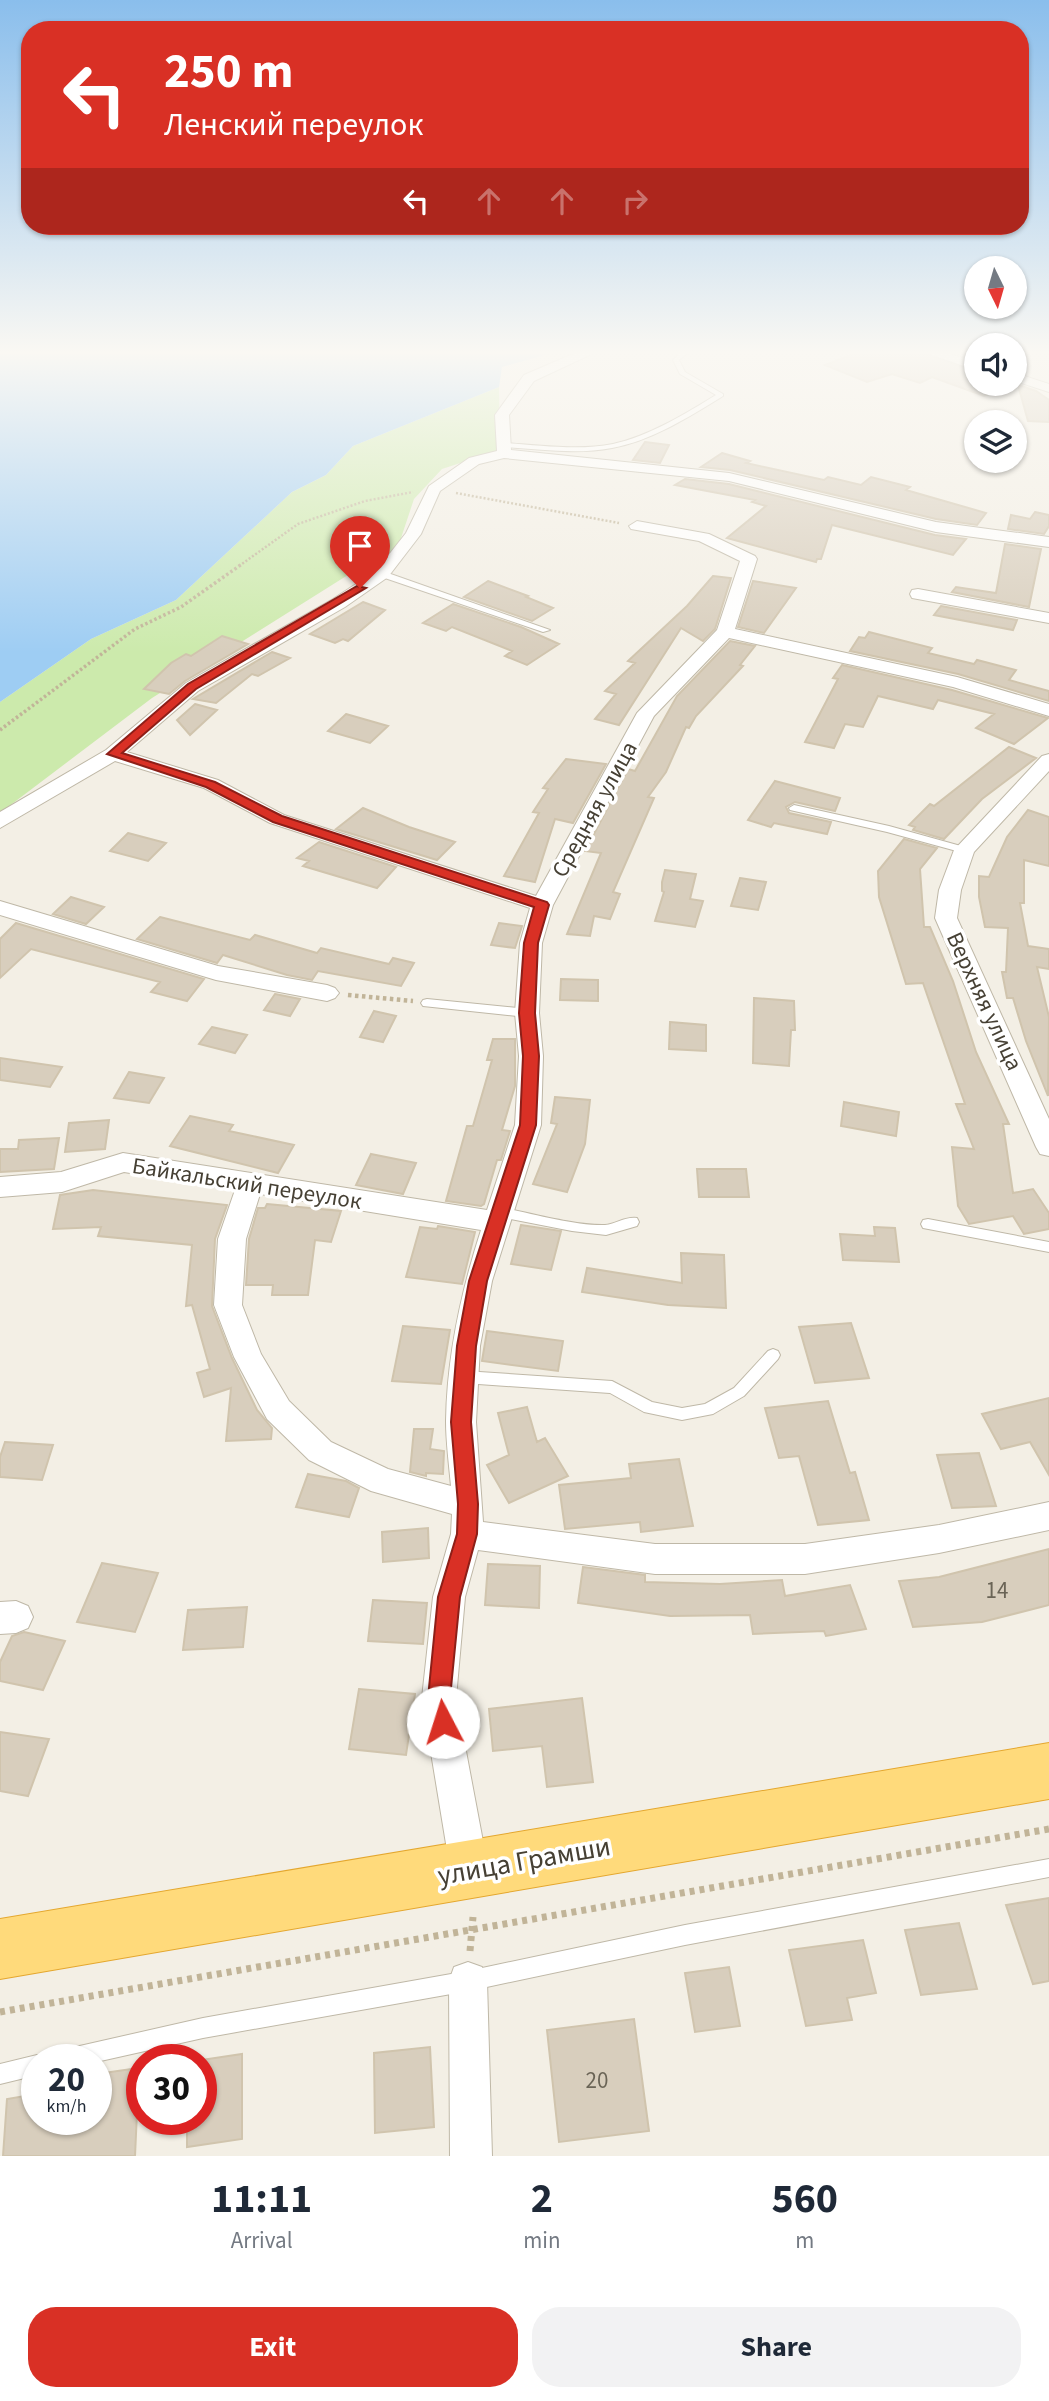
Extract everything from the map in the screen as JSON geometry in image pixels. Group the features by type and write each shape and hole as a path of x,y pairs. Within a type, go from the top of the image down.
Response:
{"highway":[{"name":"улица Грамши","path":"0,1949 1049,1771"}],"street":[{"path":"0,822 113,754 192,687 339,603 382,574 412,534 434,489 474,461 497,452"},
{"path":"525,452 729,477 936,527 1049,542"},
{"name":"Средняя улица","path":"469,1868 439,1698 449,1597 468,1519 461,1422 466,1346 478,1281 528,1125 531,1056 527,1013 531,943 542,905 646,713 725,632 749,559 703,537 636,526"},
{"path":"918,594 1049,618"},
{"path":"725,632 957,682 1049,710"},
{"path":"113,754 211,784 277,819 542,905"},
{"name":"Верхняя улица","path":"1049,760 1040,782 964,850 950,890 947,918 1049,1147"},
{"path":"0,908 216,973 327,993"},
{"name":"Байкальский переулок","path":"0,1187 62,1182 122,1162 250,1184 498,1217"},
{"path":"250,1184 232,1239 228,1305 248,1357 278,1410 320,1451 468,1519 655,1559 805,1559 939,1539 1049,1516"},
{"path":"468,1980 471,2156"}],"lane":[{"path":"382,574 546,630"},
{"path":"794,808 889,829 964,850"},
{"path":"428,1003 527,1013"},
{"path":"498,1217 607,1230 632,1222"},
{"path":"928,1224 1049,1247"},
{"path":"464,1377 612,1387 649,1408 682,1414 708,1410 739,1392 773,1355"},
{"path":"112,2049 203,2028 468,1980 685,1935 1049,1868"},
{"path":"0,2074 21,2069"}],"path":[{"path":"0,730 135,629 180,607 298,524 365,501 434,489 636,526"},
{"path":"327,993 428,1003"},
{"path":"0,2012 1049,1829"}],"green space":[{"path":"348,452 495,452 442,469 414,499 396,553 367,563 152,698 0,813 0,702 91,639 176,600 292,492 326,475"}],"water":[{"path":"0,452 348,452 326,475 292,492 176,600 91,639 0,702"}],"building":[{"path":"639,452 666,452 660,463 633,460"},
{"path":"722,453 750,461 746,463 824,480 828,477 861,485 871,477 910,487 906,490 986,513 977,525 936,519 730,470 701,467"},
{"path":"685,479 729,484 935,535 966,539 953,555 832,525 821,559 816,562 727,538 766,506 752,502 755,500 675,485"},
{"path":"1035,512 1049,515 1049,526 1044,534 1008,529 1011,515 1030,519"},
{"path":"1005,544 1041,549 1029,607 952,592 956,587 996,593"},
{"path":"713,576 731,578 715,629 703,641 681,628 619,725 595,719 616,694 605,691 635,663 628,661 687,606"},
{"path":"488,581 553,608 532,621 464,597"},
{"path":"753,581 796,588 764,633 738,627"},
{"path":"363,602 385,610 348,641 343,639 335,643 310,634"},
{"path":"453,604 521,627 559,644 527,665 505,656 512,651 452,627 446,631 423,623"},
{"path":"941,606 1017,620 1013,630 934,615"},
{"path":"869,632 932,648 928,653 974,664 977,660 1016,670 1009,680 1049,691 1049,701 958,674 850,651 859,637 865,638"},
{"path":"222,636 248,644 185,681 169,694 144,689 171,663 186,654 191,656"},
{"path":"730,641 755,646 740,665 743,666 696,716 689,728 686,727 666,772 648,797 654,798 613,892 620,894 610,919 594,916 590,936 567,934 601,853 585,851 628,769 635,771 677,696"},
{"path":"272,652 290,658 258,676 252,674 216,703 193,699"},
{"path":"842,665 952,690 1048,718 1014,744 976,728 994,714 938,700 933,709 878,696 863,727 845,724 834,748 805,742 838,679 833,678"},
{"path":"195,704 217,710 190,735 177,720"},
{"path":"346,714 388,726 370,743 328,731"},
{"path":"1009,747 1036,758 982,799 944,839 913,830 915,827 909,825 930,804 934,806"},
{"path":"566,759 606,764 573,823 555,819 535,882 504,876 539,813 533,812 548,789 543,788"},
{"path":"775,781 840,798 835,811 795,802 786,807 789,813 831,822 827,834 774,823 771,827 748,820"},
{"path":"363,808 455,842 437,860 336,829"},
{"path":"1028,810 1049,817 1049,866 1024,860 1024,903 1020,903 1028,946 1049,949 1049,969 1037,967 1049,1017 1048,1096 1026,1041 1013,998 1007,998 1002,972 1006,972 1008,928 985,927 979,897 979,876 989,877 1007,837"},
{"path":"128,833 166,843 148,861 110,851"},
{"path":"904,839 937,848 920,869 924,927 930,927 953,981 976,1052 1009,1124 1003,1124 1013,1193 1033,1189 1049,1213 1049,1229 1024,1234 1013,1216 969,1224 958,1206 952,1147 974,1149 956,1104 965,1104 923,983 906,984 879,897 878,871"},
{"path":"319,842 396,867 377,888 303,866 309,861 297,858"},
{"path":"665,870 696,874 690,899 703,901 695,927 655,921 664,892 662,882"},
{"path":"740,878 766,882 758,910 731,906"},
{"path":"71,897 104,907 86,924 53,914"},
{"path":"160,917 250,940 255,935 317,953 321,948 389,964 393,958 414,963 401,986 318,971 312,980 223,955 217,963 137,939"},
{"path":"16,923 204,979 187,1001 151,992 160,982 31,949 0,978 0,939"},
{"path":"499,923 522,926 515,948 491,945"},
{"path":"561,979 598,980 598,1001 560,1000"},
{"path":"275,994 300,999 290,1016 264,1010"},
{"path":"754,998 794,1001 795,1030 791,1030 789,1066 753,1063"},
{"path":"374,1011 396,1016 383,1042 360,1037"},
{"path":"670,1022 706,1025 706,1051 669,1049"},
{"path":"212,1027 247,1035 235,1053 199,1044"},
{"path":"493,1039 515,1039 515,1086 502,1130 510,1131 501,1160 497,1160 484,1204 481,1206 446,1201 467,1126 473,1126 492,1060 487,1060"},
{"path":"0,1058 62,1067 50,1087 0,1080"},
{"path":"129,1072 164,1078 149,1103 114,1098"},
{"path":"555,1097 590,1100 585,1144 567,1192 533,1184 557,1124 551,1123"},
{"path":"844,1102 899,1112 896,1136 841,1126"},
{"path":"190,1116 233,1125 229,1131 294,1145 278,1173 170,1146"},
{"path":"109,1120 105,1149 65,1152 69,1123"},
{"path":"59,1138 54,1169 0,1172 0,1149 18,1149 19,1140"},
{"path":"371,1154 416,1163 403,1194 356,1185"},
{"path":"697,1169 746,1169 749,1197 699,1197"},
{"path":"93,1190 227,1205 215,1239 212,1306 232,1358 257,1410 272,1428 271,1439 226,1441 231,1388 204,1397 197,1373 210,1369 192,1305 186,1306 192,1245 98,1236 101,1227 53,1229 60,1195"},
{"path":"267,1204 341,1211 331,1242 315,1240 308,1295 272,1295 273,1285 246,1285 249,1239 258,1208 265,1208"},
{"path":"521,1225 561,1231 551,1270 511,1264"},
{"path":"438,1226 475,1232 462,1284 406,1277 420,1227 437,1229"},
{"path":"874,1227 895,1228 899,1262 843,1260 840,1234 875,1236"},
{"path":"681,1253 724,1255 726,1308 668,1305 582,1292 587,1268 682,1283"},
{"path":"851,1323 869,1378 815,1383 799,1327"},
{"path":"403,1326 450,1330 441,1384 392,1381"},
{"path":"487,1331 563,1341 558,1371 482,1361"},
{"path":"1049,1398 1049,1475 1030,1442 1001,1449 982,1414"},
{"path":"828,1401 850,1473 855,1472 869,1520 818,1525 799,1456 779,1458 765,1408"},
{"path":"527,1407 537,1442 545,1438 568,1476 509,1503 487,1465 509,1455 498,1413"},
{"path":"414,1429 433,1429 430,1449 444,1451 443,1474 426,1473 426,1476 410,1472"},
{"path":"5,1442 53,1445 42,1480 0,1477 0,1457"},
{"path":"979,1453 996,1506 952,1508 937,1455"},
{"path":"679,1459 693,1526 641,1532 640,1522 565,1529 559,1485 631,1478 629,1464"},
{"path":"308,1474 346,1481 359,1488 349,1517 296,1507"},
{"path":"428,1528 429,1558 383,1562 382,1532"},
{"path":"1049,1549 1049,1605 982,1622 913,1627 899,1581 939,1577"},
{"path":"102,1563 158,1573 135,1632 77,1622"},
{"path":"488,1564 540,1566 539,1608 485,1605"},
{"path":"583,1567 645,1575 645,1582 720,1584 782,1580 785,1596 850,1585 866,1629 826,1636 824,1631 753,1634 750,1615 670,1616 578,1603"},
{"path":"373,1600 427,1603 423,1644 368,1641"},
{"path":"247,1607 243,1647 183,1650 188,1610"},
{"path":"24,1632 65,1641 43,1690 0,1681 0,1662 12,1636"},
{"path":"359,1689 415,1694 406,1755 349,1749"},
{"path":"582,1698 593,1782 547,1787 542,1746 493,1751 489,1709"},
{"path":"0,1732 49,1739 28,1796 0,1791"},
{"path":"1049,1898 1049,1981 1033,1984 1006,1905"},
{"path":"959,1923 977,1989 921,1995 905,1930"},
{"path":"863,1940 876,1993 847,1998 852,2020 806,2026 789,1950"},
{"path":"729,1967 740,2026 695,2032 685,1973"},
{"path":"634,2019 649,2131 559,2142 547,2030"},
{"path":"430,2047 434,2127 375,2133 374,2053"},
{"path":"242,2054 242,2139 187,2147 187,2135 217,2135 217,2058"},
{"path":"126,2070 126,2135 136,2135 135,2156 3,2156 7,2099 21,2097 21,2135 112,2135 112,2072"}],"route":[{"path":"360,588 339,603 192,687 113,754 211,784 277,819 542,905 531,943 527,1013 531,1056 528,1125 478,1281 466,1346 461,1422 468,1504 467,1534 449,1597 439,1698 443,1722"}]}
